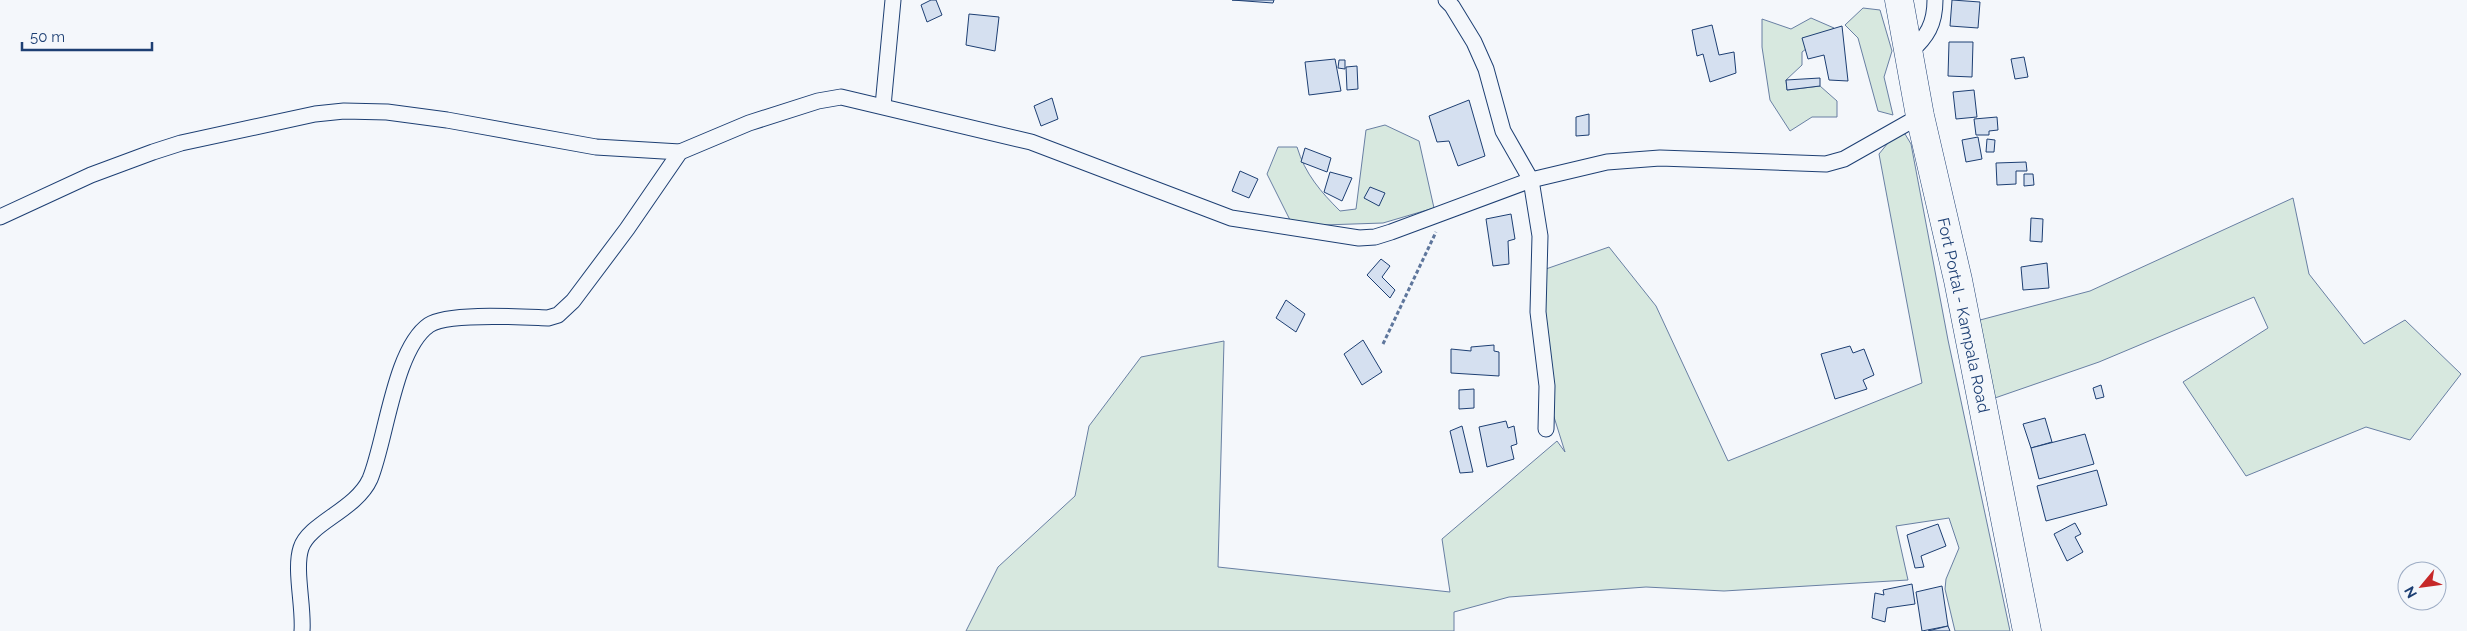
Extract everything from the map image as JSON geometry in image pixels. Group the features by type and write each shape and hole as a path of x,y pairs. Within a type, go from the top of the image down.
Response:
{"highway":[{"name":"Fort Portal - Kampala Road","path":"1898,0 1910,52 1920,116 1960,289 2028,631"}],"street":[{"path":"883,106 893,0"},
{"path":"1446,0 1452,6 1474,42 1486,69 1503,130 1531,180 1540,236 1538,312 1547,386 1546,429"},
{"path":"1910,52 1930,30 1934,20 1935,0"},
{"path":"0,216 91,175 153,152 181,143 315,114 344,111 387,112 447,120 596,147 680,152 749,123 818,101 841,96 962,127 1032,142 1231,218 1252,223 1359,238 1375,237 1391,232 1531,180 1582,166 1644,158 1826,164 1844,159 1920,116"},
{"path":"302,631 304,612 299,564 301,547 312,533 348,507 361,493 370,479 394,393 414,342 428,326 444,318 548,318 558,314 573,301 627,230 680,152"}],"path":[{"path":"1383,344 1446,211"}],"shaded area":[{"path":"1863,8 1880,10 1892,51 1884,77 1893,115 1878,111 1858,38 1845,25"},
{"path":"1811,18 1834,28 1802,52 1802,65 1786,80 1787,90 1820,86 1837,101 1837,117 1812,117 1790,131 1770,100 1762,47 1762,19 1791,29"},
{"path":"1385,125 1419,141 1434,208 1383,223 1293,226 1267,174 1278,147 1297,147 1309,174 1333,204 1340,211 1356,209 1366,130"},
{"path":"1896,133 1905,134 1911,144 1948,340 2010,631 1955,631 1945,589 1946,579 1959,548 1949,518 1896,526 1908,580 1724,591 1646,587 1509,597 1454,612 1454,631 966,631 998,567 1075,496 1089,426 1141,357 1224,341 1218,567 1450,592 1442,539 1557,441 1565,452 1549,401 1543,270 1609,247 1656,306 1728,461 1922,383 1879,154"},
{"path":"2293,198 2309,274 2364,344 2405,320 2461,374 2410,440 2366,427 2246,476 2183,382 2268,328 2254,297 2099,362 1992,399 1980,320 2090,291"}],"building":[{"path":"931,0 936,0 942,15 927,22 921,5"},
{"path":"1232,0 1274,0 1273,3"},
{"path":"1952,0 1980,2 1978,28 1950,26"},
{"path":"969,14 999,17 995,51 966,45"},
{"path":"1712,25 1719,55 1734,52 1736,73 1710,82 1703,54 1697,56 1692,30"},
{"path":"1842,26 1848,81 1829,80 1824,55 1808,59 1802,38"},
{"path":"1949,42 1973,42 1972,77 1948,76"},
{"path":"2024,57 2028,77 2015,79 2011,59"},
{"path":"1335,59 1341,91 1309,95 1305,62"},
{"path":"1339,60 1345,60 1345,69 1338,68"},
{"path":"1357,66 1358,89 1347,90 1346,67"},
{"path":"1820,78 1820,86 1787,90 1786,80"},
{"path":"1974,90 1977,117 1956,119 1953,92"},
{"path":"1052,98 1058,119 1041,126 1034,106"},
{"path":"1469,100 1485,156 1458,166 1449,141 1437,142 1429,116"},
{"path":"1589,114 1589,135 1576,136 1576,117"},
{"path":"1997,117 1998,130 1989,131 1989,135 1976,135 1974,119"},
{"path":"1978,137 1982,159 1966,162 1962,140"},
{"path":"1987,139 1995,140 1994,152 1986,152"},
{"path":"1305,148 1331,158 1327,172 1301,162"},
{"path":"2026,162 2027,171 2016,171 2016,184 1997,185 1996,163"},
{"path":"1240,171 1258,179 1249,198 1232,191"},
{"path":"1330,172 1352,178 1342,201 1324,192"},
{"path":"2024,174 2033,174 2034,185 2024,186"},
{"path":"1370,187 1385,193 1379,206 1364,198"},
{"path":"1511,214 1515,239 1508,241 1509,264 1493,266 1486,219"},
{"path":"2031,218 2043,219 2042,242 2030,241"},
{"path":"1381,259 1390,266 1382,277 1395,290 1390,298 1367,275"},
{"path":"2047,263 2049,288 2023,290 2021,267"},
{"path":"1286,300 1305,314 1296,332 1276,318"},
{"path":"1363,340 1382,372 1362,385 1344,354"},
{"path":"1494,345 1494,351 1499,352 1499,376 1451,373 1451,349 1471,351 1471,347"},
{"path":"1850,346 1853,353 1864,349 1874,375 1863,380 1867,389 1835,399 1821,354"},
{"path":"2101,385 2104,397 2096,399 2093,388"},
{"path":"1474,389 1474,408 1459,409 1459,390"},
{"path":"2045,418 2052,442 2031,448 2023,424"},
{"path":"1506,421 1508,428 1514,426 1517,444 1511,446 1514,459 1487,467 1479,427"},
{"path":"1462,426 1473,472 1460,473 1450,431"},
{"path":"2085,434 2094,464 2039,479 2031,448"},
{"path":"2097,470 2107,505 2046,521 2037,486"},
{"path":"2075,523 2081,534 2075,537 2083,552 2067,561 2054,534"},
{"path":"1938,524 1946,546 1921,556 1924,567 1915,568 1907,535"},
{"path":"1912,584 1915,604 1887,608 1885,622 1872,618 1875,593 1884,595 1883,590"},
{"path":"1942,586 1948,626 1922,631 1916,592"},
{"path":"1948,626 1950,631 1928,631"}]}
